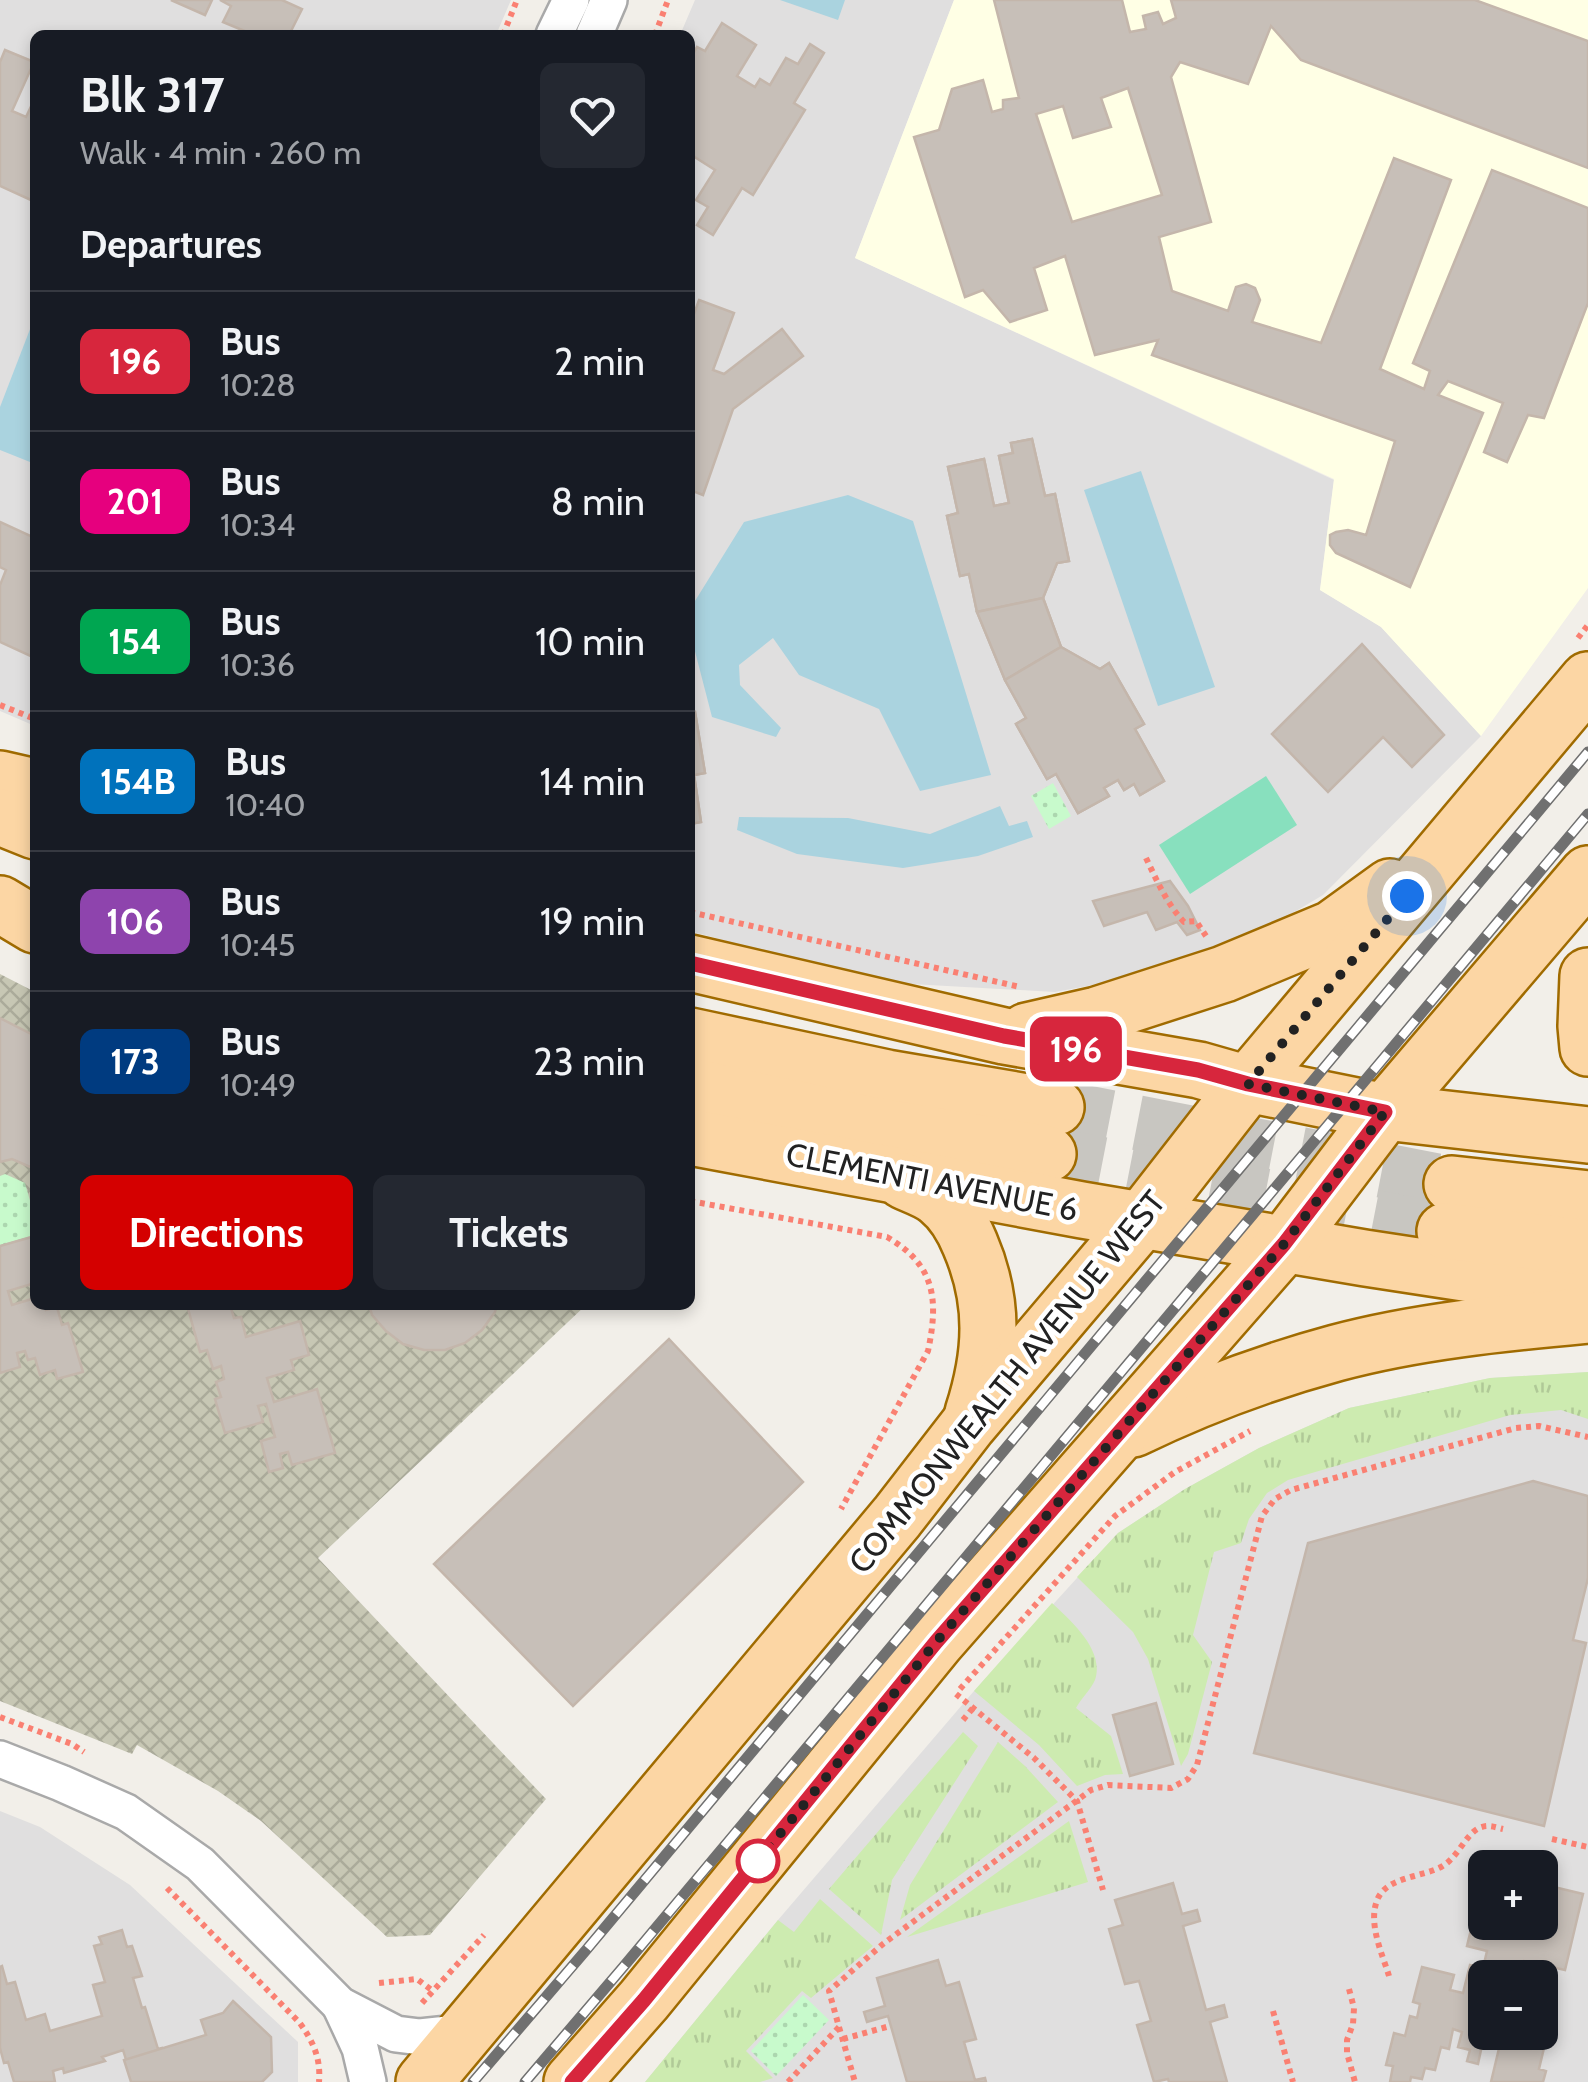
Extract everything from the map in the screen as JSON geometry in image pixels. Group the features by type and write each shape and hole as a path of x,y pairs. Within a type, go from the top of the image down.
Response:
{"main road":[{"name":"COMMONWEALTH AVENUE WEST","path":"424,2082 898,1517 969,1424 1142,1220 1248,1084 1538,738 1582,660"},
{"path":"0,779 30,786"},
{"path":"0,816 30,829"},
{"path":"1004,1036 1096,1015 1224,974 1332,928 1456,838"},
{"path":"572,2082 657,1985 936,1642 1284,1244 1385,1112 1588,874"},
{"path":"0,882 30,891"},
{"path":"0,904 30,922"},
{"path":"695,964 1004,1036 1198,1070 1385,1112 1588,1134"},
{"path":"1588,976 1588,1048"},
{"name":"CLEMENTI AVENUE 6","path":"695,1037 887,1078 1052,1130 872,1125 695,1087"},
{"name":"CLEMENTI AVENUE 6","path":"695,1138 1142,1220 1588,1292"},
{"path":"883,1171 938,1197 961,1223 979,1264 988,1303 989,1340 983,1382 969,1424"},
{"path":"1588,1199 1449,1207 1588,1248"},
{"path":"1116,1437 1191,1401 1339,1352 1442,1332 1588,1315"}],"street":[{"path":"556,30 571,0"},
{"path":"596,30 609,0"},
{"path":"0,1760 126,1812 200,1864 340,2005 396,2034 467,2032"},
{"path":"340,2005 360,2048 368,2082"}],"path":[{"path":"505,30 517,0"},
{"path":"657,30 668,0"},
{"path":"1582,660 1588,625"},
{"path":"0,705 30,717"},
{"path":"1146,858 1168,904 1184,922 1196,922 1214,951"},
{"path":"695,913 1035,990"},
{"path":"695,1201 886,1236 918,1260 932,1301 933,1327 928,1351 838,1515"},
{"path":"855,2082 828,1990 1091,1790 1108,1785 1171,1788 1188,1779 1198,1766 1262,1516 1275,1500 1290,1490 1498,1431 1539,1426 1588,1437"},
{"path":"1103,1890 1077,1801 1034,1758 956,1694 1115,1516 1176,1472 1251,1431"},
{"path":"963,1720 972,1708"},
{"path":"1389,1976 1376,1936 1374,1914 1378,1897 1388,1886 1447,1864 1475,1829 1503,1829"},
{"path":"1552,1839 1588,1847"},
{"path":"160,1882 298,2022 312,2040 319,2061 318,2082"},
{"path":"396,2034 495,1922"},
{"path":"1349,1989 1354,2008 1348,2053 1356,2082"},
{"path":"1273,2011 1293,2082"},
{"path":"842,2039 890,2026"},
{"path":"788,2082 839,2027"}],"shaded area":[{"path":"0,0 511,0 498,30 30,30 30,724 0,711"},
{"path":"695,0 954,0 855,258 1334,480 1320,590 1381,627 1481,736 1323,895 1242,943 1170,971 1055,992 876,982 695,932 695,30 682,30"},
{"path":"954,0 1588,0 1588,588 1481,736 1381,627 1320,590 1334,479 855,258"},
{"path":"0,974 30,989 30,1310 581,1310 318,1558 546,1799 430,1935 387,1937 261,1821 218,1791 137,1745 132,1754 0,1701"},
{"path":"1588,1372 1588,2082 645,2082 974,1691 1118,1533 1185,1489 1259,1448 1349,1408 1490,1378"},
{"path":"0,1811 40,1827 130,1885 298,2042 298,2082 0,2082"}],"green space":[{"path":"1266,776 1297,825 1190,894 1159,845"},
{"path":"1053,783 1071,816 1049,829 1031,796"},
{"path":"5,1174 25,1183 30,1200 30,1236 0,1245 0,1176"},
{"path":"1588,1372 1588,1419 1561,1410 1510,1415 1288,1480 1267,1493 1249,1519 1241,1543 1214,1552 1193,1635 1212,1662 1188,1754 1181,1766 1148,1659 1133,1632 1077,1577 1118,1533 1185,1489 1259,1448 1349,1408 1490,1378"},
{"path":"1052,1603 1091,1647 1097,1669 1095,1680 1076,1708 1111,1736 1123,1774 1105,1775 1077,1786 1039,1745 974,1691"},
{"path":"963,1732 978,1746 892,1880 881,1935 829,1889"},
{"path":"998,1742 1058,1802 900,1920 910,1885"},
{"path":"1069,1821 1088,1882 907,1937"},
{"path":"820,1899 873,1946 811,1998 802,1991 746,2051 773,2078 760,2082 645,2082 778,1920 794,1932"},
{"path":"803,1995 829,2020 776,2076 751,2051"}],"water":[{"path":"780,0 845,0 838,20"},
{"path":"30,329 30,462 0,450 0,407"},
{"path":"1141,471 1215,687 1158,706 1084,490"},
{"path":"848,495 913,521 991,775 920,791 879,709 799,675 773,638 739,665 740,685 781,728 776,737 712,717 695,651 695,601 744,522"},
{"path":"1000,806 1009,826 1027,821 1033,837 978,856 903,868 797,854 737,830 739,817 848,818 930,834"}],"building":[{"path":"171,0 212,0 205,15"},
{"path":"220,0 282,0 302,9 292,30 242,30 223,22 231,6"},
{"path":"994,0 1122,0 1130,32 1146,29 1143,16 1158,12 1163,24 1176,18 1171,0 1475,0 1588,41 1588,168 1301,60 1271,26 1248,84 1180,62 1171,77 1211,222 1159,237 1172,291 1228,311 1236,287 1246,284 1255,288 1260,300 1252,322 1321,343 1394,158 1451,180 1380,369 1424,389 1430,371 1413,363 1492,170 1588,208 1588,303 1544,418 1528,415 1507,462 1484,452 1503,403 1448,381 1438,395 1483,413 1410,587 1336,553 1330,545 1330,535 1336,532 1348,530 1366,535 1395,441 1152,355 1158,340 1095,355 1065,256 1034,268 1047,310 1010,322 983,290 965,297 914,137 939,130 952,89 983,80 992,112 1003,109 1003,100 1019,98","holes":["1128,88 1162,195 1072,222 1036,114 1063,106 1073,138 1111,127 1101,98"]},
{"path":"722,23 756,45 737,76 755,87 760,79 770,85 786,58 798,64 810,44 824,53 794,103 805,110 753,195 742,188 713,235 697,225 708,207 696,200 715,170 695,157 695,50 697,47 705,51"},
{"path":"5,50 30,60 30,71 12,111 26,117 30,109 30,200 0,186 0,62"},
{"path":"699,300 734,313 713,370 724,374 782,329 803,356 733,409 703,495 695,492 695,311"},
{"path":"1032,439 1045,496 1055,494 1069,561 1057,563 1043,598 1061,647 1100,669 1109,663 1144,724 1135,729 1164,781 1140,795 1134,784 1124,790 1118,780 1104,788 1109,796 1078,813 1056,774 1047,779 1016,724 1026,718 1005,680 977,612 969,574 960,576 947,516 958,513 948,467 984,459 994,506 1009,503 999,456 1013,453 1011,443"},
{"path":"1032,439 1045,496 1055,494 1069,561 1057,563 1043,598 977,612 969,574 960,576 947,516 958,513 948,467 984,459 994,506 1009,503 999,456 1013,453 1011,443"},
{"path":"0,522 30,536 30,656 0,642 0,585 6,570 0,567"},
{"path":"1043,598 1061,647 1005,680 977,612"},
{"path":"1362,644 1444,735 1412,767 1383,737 1328,792 1272,734"},
{"path":"1061,647 1100,669 1109,663 1144,724 1135,729 1164,781 1140,795 1134,784 1124,790 1118,780 1104,788 1109,796 1078,813 1056,774 1047,779 1016,724 1026,718 1005,680"},
{"path":"695,712 705,773 695,775"},
{"path":"695,712 705,773 695,775"},
{"path":"695,782 701,822 695,823"},
{"path":"695,782 701,822 695,823"},
{"path":"1170,881 1200,930 1187,935 1177,922 1156,930 1147,912 1104,926 1093,901"},
{"path":"0,1018 30,1033 30,1167 12,1159 0,1162"},
{"path":"30,1237 30,1284 8,1291 12,1305 30,1300 30,1310 58,1310 62,1325 68,1323 83,1372 57,1379 55,1370 40,1375 35,1358 28,1360 25,1351 17,1353 20,1367 0,1373 0,1246"},
{"path":"188,1310 232,1310 234,1318 241,1317 246,1337 300,1321 309,1355 291,1360 294,1370 267,1378 274,1402 317,1389 335,1453 292,1465 288,1452 280,1454 283,1468 269,1472 261,1441 275,1437 266,1404 258,1406 263,1422 225,1433 215,1399 221,1397 216,1382 224,1379 221,1366 213,1369 207,1350 200,1352"},
{"path":"370,1310 496,1310 482,1330 465,1343 445,1350 403,1344"},
{"path":"669,1339 803,1482 573,1706 434,1564"},
{"path":"1533,1481 1588,1496 1588,1578 1573,1640 1586,1643 1544,1826 1254,1753 1308,1543"},
{"path":"1156,1703 1173,1764 1130,1776 1113,1715"},
{"path":"1173,1883 1182,1914 1197,1910 1200,1921 1183,1926 1206,2010 1224,2005 1227,2017 1210,2022 1227,2082 1154,2082 1137,2025 1151,2021 1139,1981 1125,1984 1109,1929 1123,1925 1115,1900"},
{"path":"1558,1888 1583,1894 1565,1970 1558,1968 1558,1960 1485,1960 1487,1951 1467,1946 1468,1940 1558,1940"},
{"path":"122,1930 142,1976 133,1978 142,2008 145,2007 158,2049 162,2048 171,2078 167,2082 133,2082 123,2050 102,2057 105,2061 64,2073 63,2068 53,2071 55,2082 14,2082 0,2048 0,1967 7,1984 15,1982 26,2020 45,2014 50,2031 102,2016 93,1985 105,1982 94,1946 102,1944 99,1937"},
{"path":"938,1960 946,1986 959,1982 976,2039 964,2042 975,2080 985,2078 986,2082 907,2082 888,2016 867,2022 864,2012 885,2006 877,1978"},
{"path":"1422,1967 1454,1975 1450,1990 1463,1993 1468,1973 1468,2050 1458,2047 1462,2032 1453,2029 1449,2049 1441,2047 1435,2070 1425,2068 1422,2079 1411,2077 1410,2082 1390,2082 1393,2066 1386,2065 1394,2033 1405,2036 1410,2016 1417,2018 1420,2004 1413,2002"},
{"path":"233,2001 271,2037 272,2072 262,2082 131,2082 124,2060 206,2035 201,2020 223,2013"},
{"path":"1470,2050 1481,2050 1478,2064 1467,2061"},
{"path":"1499,2050 1544,2050 1539,2069 1546,2071 1543,2082 1491,2082"}],"tunnel":[{"path":"1056,1107 1452,1184"},
{"path":"1048,1154 1445,1231"}],"railway":[{"path":"473,2082 1588,752"},
{"path":"525,2082 1588,814"}],"bus line":[{"name":"196","path":"572,2082 644,2000 936,1642 1284,1244 1385,1112 1198,1070 1004,1036 695,964"}],"route":[{"path":"758,1861 936,1642 1284,1244 1385,1112 1248,1084 1407,896"}]}
